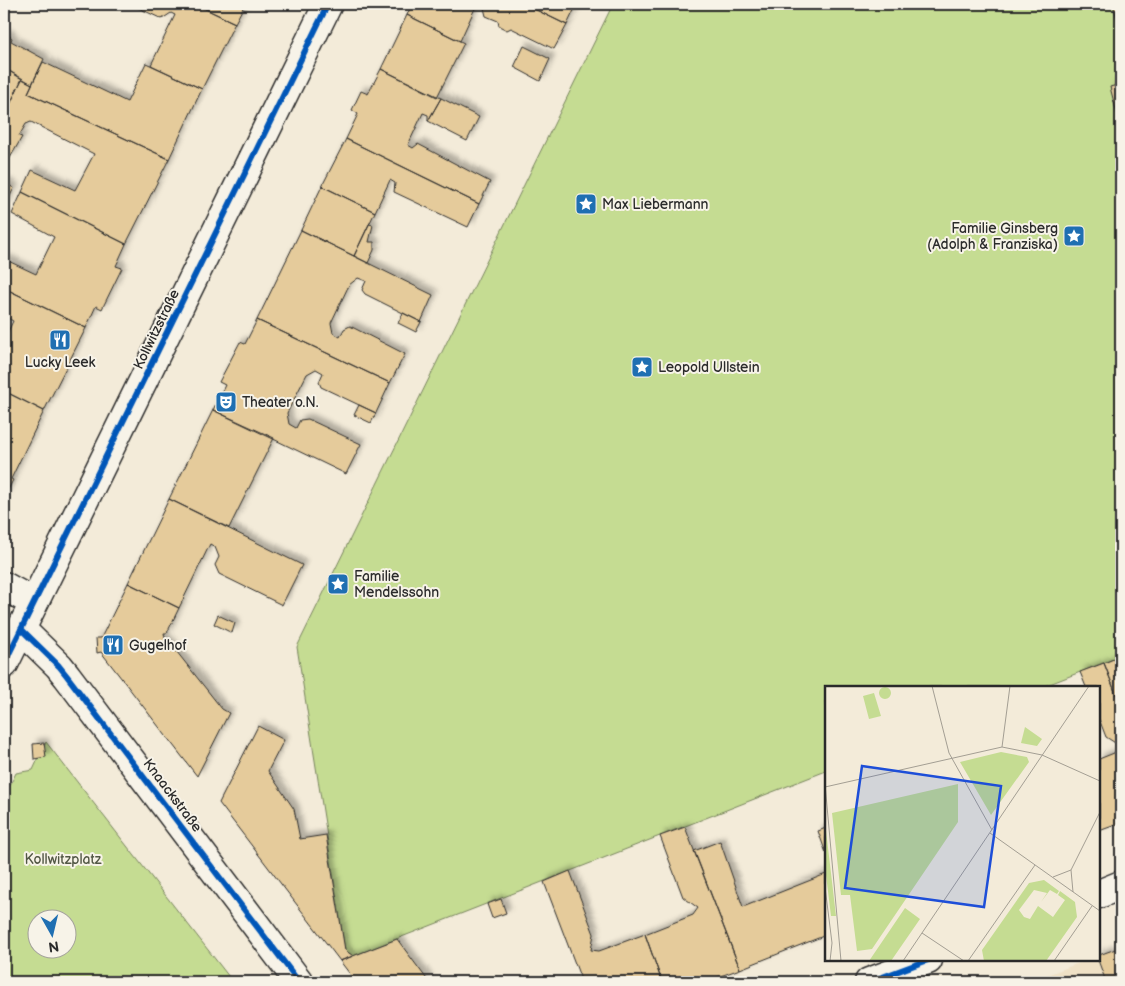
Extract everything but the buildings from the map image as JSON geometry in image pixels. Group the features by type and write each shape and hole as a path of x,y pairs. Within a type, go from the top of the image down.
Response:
{"street":[{"name":"Kollwitzstraße","path":"4,664 328,4"},
{"path":"4,586 33,602"},
{"name":"Knaackstraße","path":"21,628 67,676 299,982"},
{"path":"1100,894 1121,885"},
{"path":"869,982 925,961"}],"shaded area":[{"path":"1084,961 1098,961 1106,982 1028,982"}],"green space":[{"path":"613,4 1121,4 1121,656 1045,686 825,686 825,771 353,956 345,950 297,647"},
{"name":"Kollwitzplatz","path":"46,742 233,982 4,982 4,797 16,773 33,770"}],"cycle path":[{"path":"4,664 328,4"},
{"path":"21,629 67,676 299,982"},
{"path":"869,982 925,961"}],"place":[{"name":"Max Liebermann","path":"586,204"},
{"name":"Familie Ginsberg (Adolph & Franziska)","path":"1074,236"},
{"name":"Lucky Leek","path":"60,340"},
{"name":"Leopold Ullstein","path":"642,367"},
{"name":"Theater o.N.","path":"226,402"},
{"name":"Familie Mendelssohn","path":"338,584"},
{"name":"Gugelhof","path":"113,645"}]}
